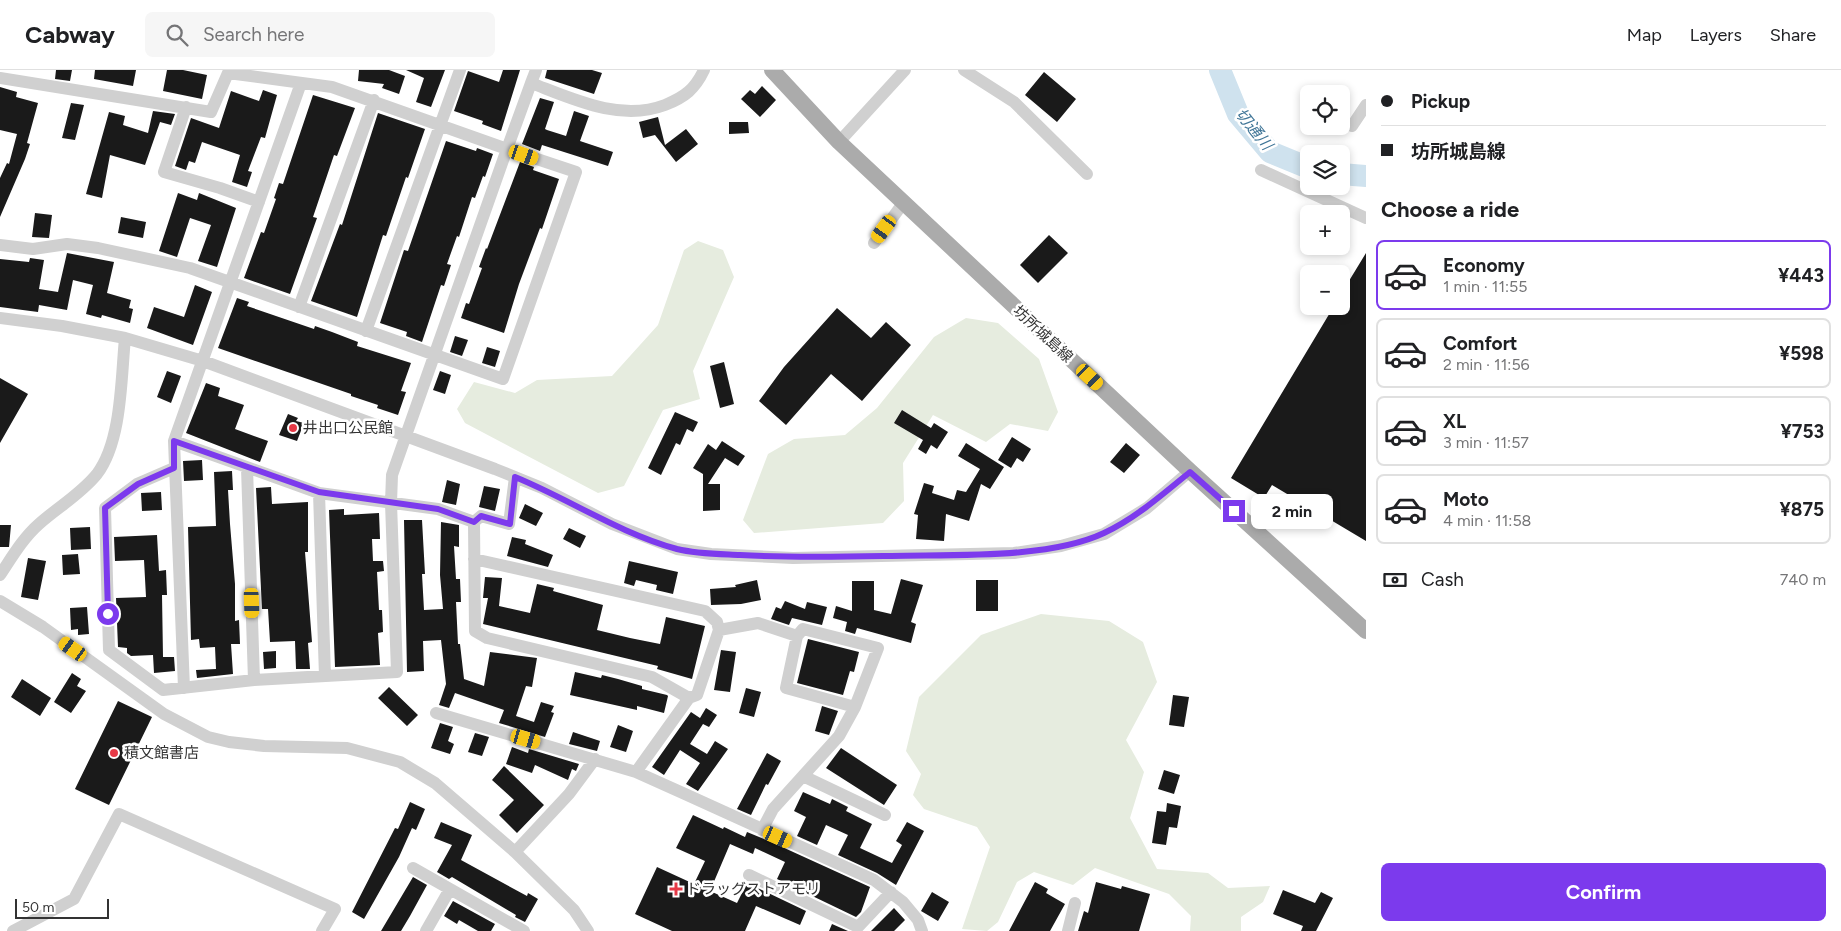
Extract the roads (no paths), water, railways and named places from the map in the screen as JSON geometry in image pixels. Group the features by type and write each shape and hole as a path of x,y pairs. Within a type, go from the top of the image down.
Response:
{"main road":[{"name":"坊所城島線","path":"772,70 839,142 1190,472 1366,631"}],"street":[{"path":"366,331 460,70"},
{"path":"174,468 138,484 105,508 109,650 163,690 254,680 397,672 391,503 392,475 404,435 536,70"},
{"path":"531,83 573,99 607,109 630,112 655,108 682,98 698,84 704,70"},
{"path":"839,142 905,70"},
{"path":"964,70 1014,102 1087,174"},
{"path":"0,78 211,112 228,73 332,87 374,100 507,149 576,172 504,379 182,266 98,248 67,244 33,249 0,245"},
{"path":"184,688 174,441 301,83"},
{"path":"299,307 374,100"},
{"path":"1352,126 1366,105"},
{"path":"186,107 164,172 220,188 259,202"},
{"path":"1261,170 1366,218"},
{"path":"874,242 904,202"},
{"path":"0,318 62,326 125,338 203,361 515,477 542,488 612,524 677,549 711,554 793,558 1014,552 1061,546 1104,534 1147,508 1190,472"},
{"path":"0,575 17,549 38,525 97,474 109,451 115,428 125,338"},
{"path":"174,441 319,492 438,509 474,522"},
{"path":"247,468 254,680"},
{"path":"515,477 510,524 481,516 474,522 475,631 487,638 652,677 689,698"},
{"path":"319,492 325,676"},
{"path":"474,559 705,611 717,622 719,630 697,696 689,698 636,772"},
{"path":"0,601 43,627 164,714 208,737 229,742 264,746 347,748 400,762 435,783 515,852 574,910 583,929"},
{"path":"719,630 758,623 798,636"},
{"path":"762,830 773,809 839,736 855,707 878,648 804,630 798,636 786,688 855,707"},
{"path":"436,713 636,772 874,880 891,892 918,920 922,931"},
{"path":"515,852 569,794 595,760"},
{"path":"803,776 886,815"},
{"path":"13,931 74,899 119,814 335,909 322,931"},
{"path":"413,868 524,931"},
{"path":"749,875 858,927 891,892"},
{"path":"426,931 450,889"},
{"path":"1068,931 1075,903"}],"waterway":[{"name":"切通川","path":"1220,70 1238,114 1270,152 1300,164"},
{"name":"切通川","path":"1350,175 1366,176"}],"place":[{"name":"井出口公民館","path":"293,428"},
{"name":"積文館書店","path":"114,753"},
{"name":"ドラッグストアモリ","path":"676,889"}]}
